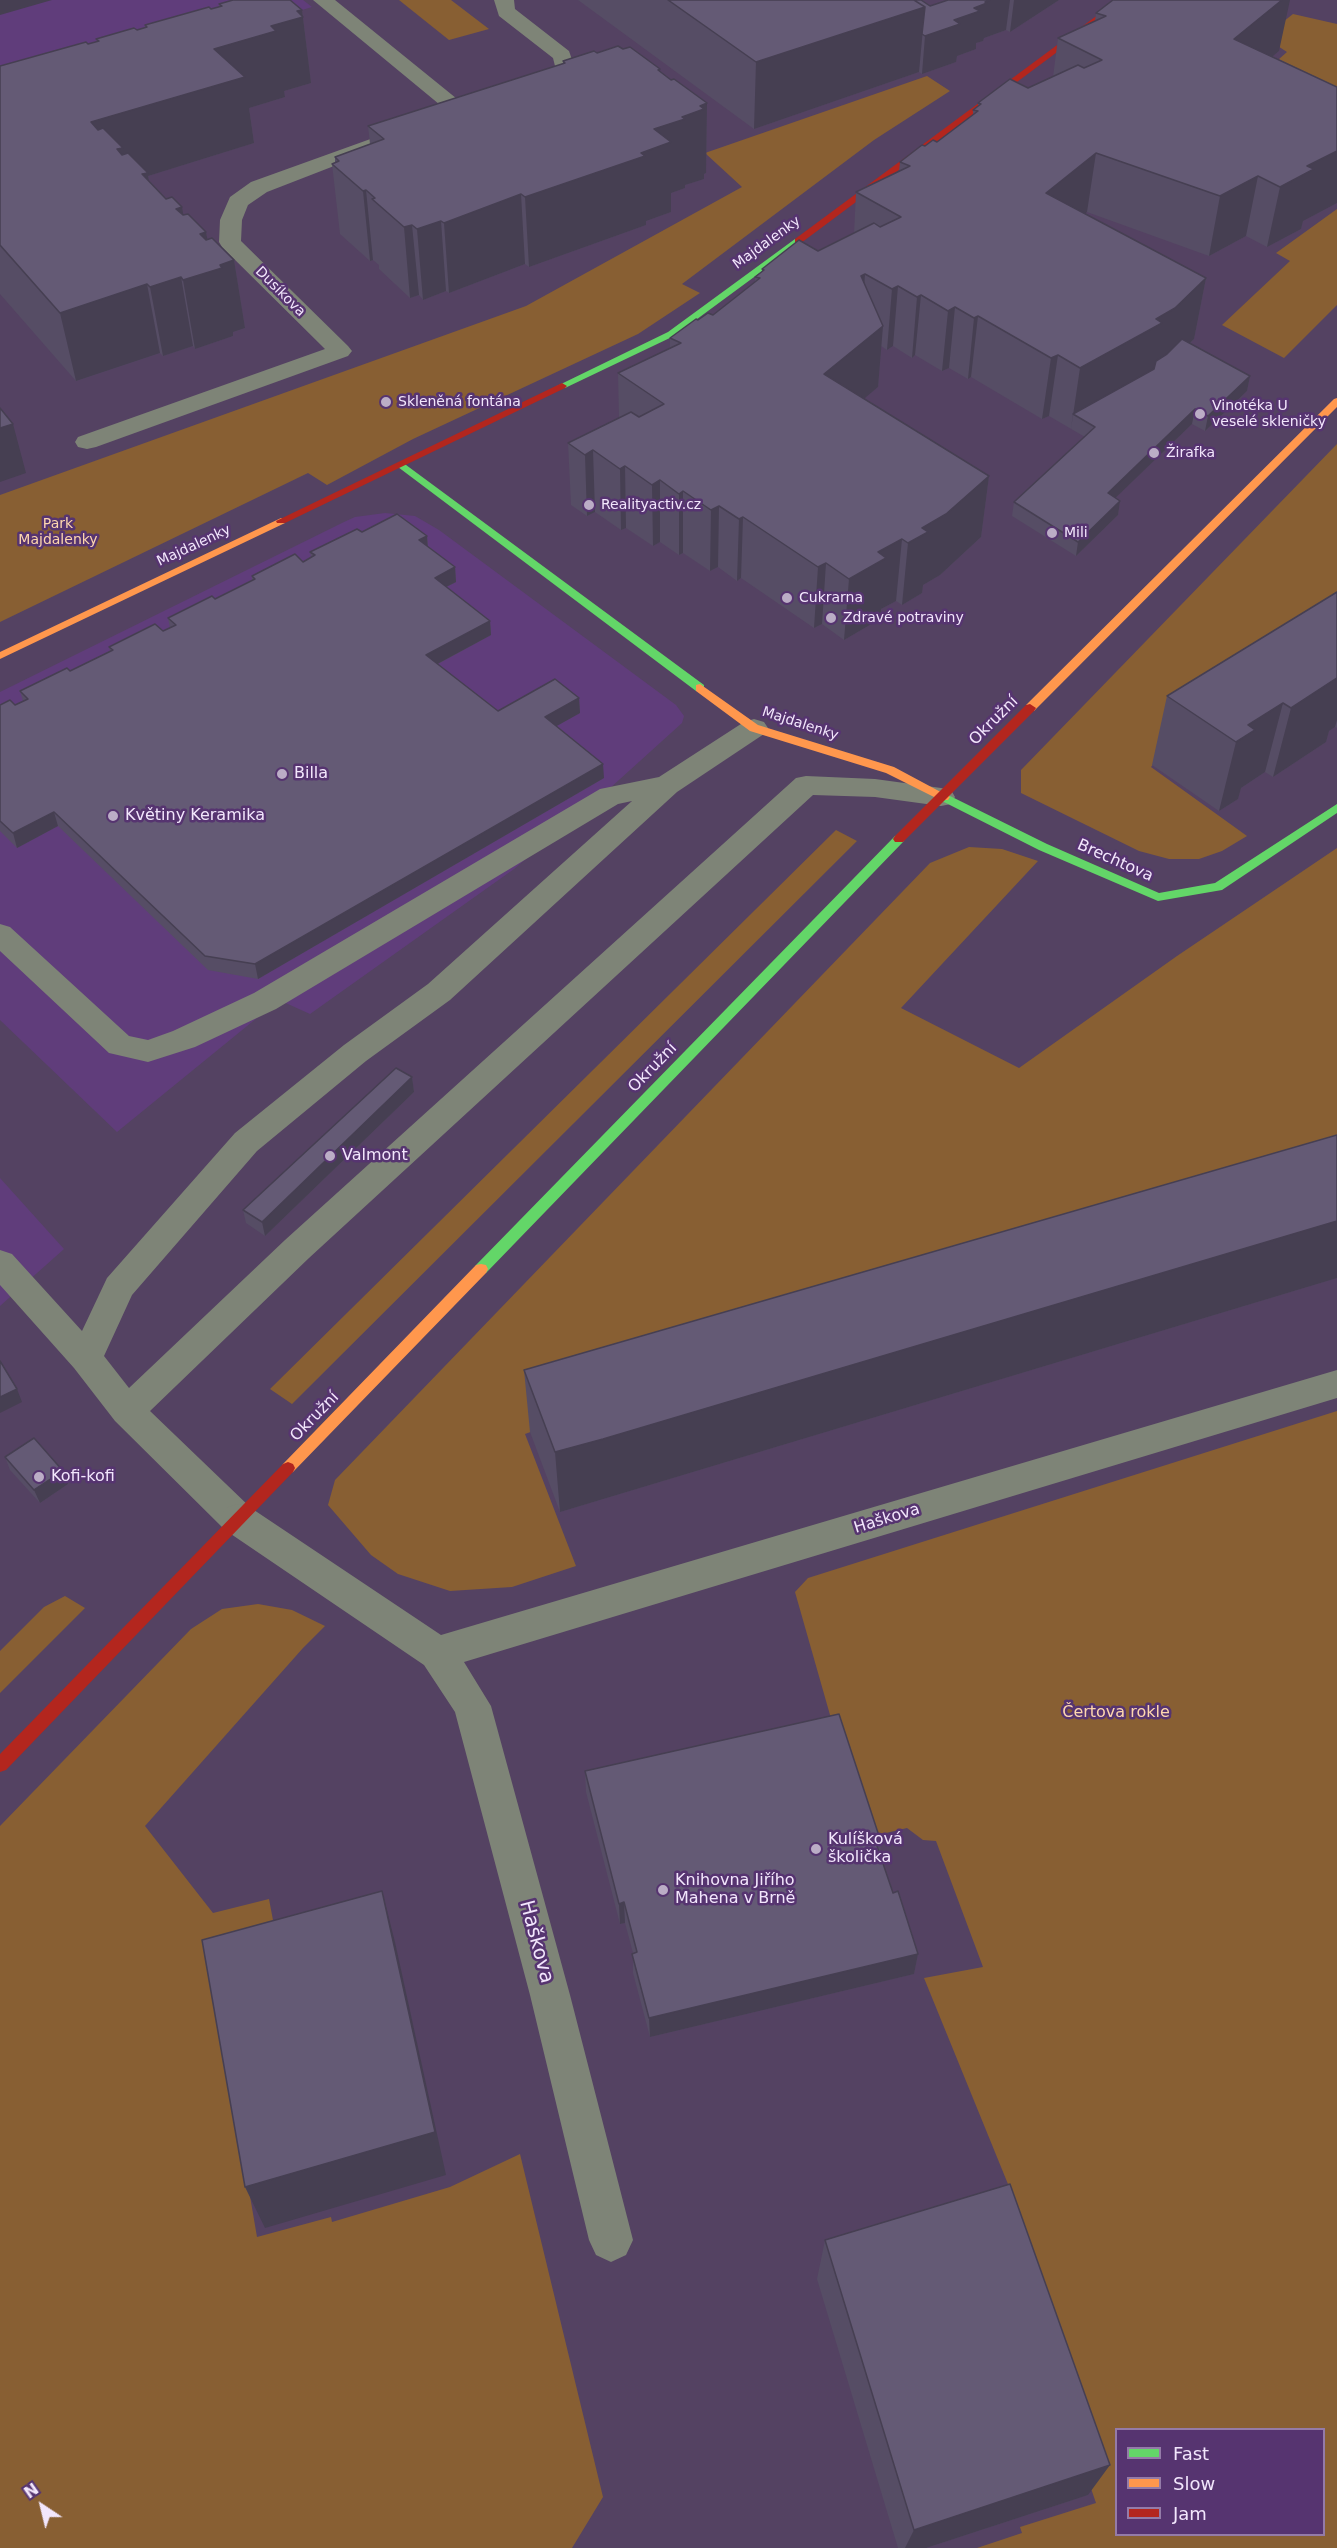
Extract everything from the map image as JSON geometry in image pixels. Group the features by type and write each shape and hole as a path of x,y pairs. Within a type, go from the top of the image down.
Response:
{"street":[{"path":"323,0 470,108 417,128"},
{"path":"504,0 502,2 506,12 562,55 568,77 522,91"},
{"name":"Majdalenky","path":"0,656 671,334 1123,0"},
{"name":"Dusíkova","path":"87,442 340,351 230,243 231,220 238,202 259,187 396,136"},
{"name":"Okružní","path":"0,1765 941,797 1337,401"},
{"name":"Majdalenky","path":"402,465 754,728 890,770 941,797"},
{"path":"86,1358 119,1287 246,1142 355,1053 439,992 667,785 754,728"},
{"path":"0,934 120,1045 148,1051 184,1039 265,1001 610,796 667,785"},
{"path":"127,1411 305,1241 806,785 875,788 941,797"},
{"name":"Brechtova","path":"941,797 1043,847 1158,897 1218,887 1337,808"},
{"name":"Haškova","path":"0,1263 86,1358 127,1411 238,1519 437,1653 472,1706 550,1995 611,2240"},
{"name":"Haškova","path":"437,1653 1337,1384"}],"shaded area":[{"path":"0,0 303,0 312,7 0,101"},
{"path":"385,513 415,516 439,530 676,705 684,716 682,723 609,789 514,869 310,1014 279,1000 117,1132 0,1020 0,692 344,522 355,517"},
{"path":"0,1178 64,1249 0,1306"}],"green space":[{"path":"399,0 451,0 489,29 449,40"},
{"path":"1293,14 1337,24 1337,147 1235,98 1287,52 1264,37"},
{"name":"Park Majdalenky","path":"927,76 950,91 874,140 682,284 700,293 638,334 413,439 327,485 308,473 0,622 0,495 526,306 742,187 705,153"},
{"path":"1337,209 1337,305 1284,358 1222,325 1290,261 1276,253"},
{"path":"1337,444 1337,607 1219,680 1151,767 1247,836 1222,851 1199,859 1169,859 1139,851 1021,793 1021,770"},
{"path":"836,830 857,841 292,1404 270,1389"},
{"path":"969,847 1002,849 1038,861 901,1008 1019,1068 1177,956 1337,848 1337,1139 525,1434 576,1566 512,1587 450,1591 398,1574 371,1555 328,1505 335,1480 930,863"},
{"name":"Čertova rokle","path":"1337,1411 1337,2548 977,2548 1022,2533 1020,2527 1096,2503 1000,2224 1010,2189 924,1978 983,1967 936,1841 923,1840 907,1828 869,1837 836,1736 795,1592 808,1578"},
{"path":"65,1596 85,1608 0,1693 0,1651 44,1607"},
{"path":"258,1604 292,1610 325,1626 145,1826 213,1913 269,1899 282,1968 214,1986 257,2237 331,2217 332,2222 450,2187 520,2154 603,2497 572,2548 0,2548 0,1826 191,1629 222,1609"}],"building":[{"path":"233,0 290,0 302,10 297,11 303,17 271,26 276,31 214,49 245,77 91,122 98,130 103,128 123,148 117,149 122,155 128,153 148,173 142,174 166,199 172,197 182,207 176,209 183,215 188,214 206,232 200,234 206,240 212,238 234,260 220,265 222,268 183,280 181,277 150,287 147,284 60,313 0,245 0,66 86,42 88,44 99,41 96,39 134,28 137,30 147,27 145,25 209,7 211,9 222,6 219,4"},
{"path":"668,0 914,0 925,7 756,62"},
{"path":"914,0 921,0 930,6 948,0 990,0 974,8 980,11 954,20 960,24 925,36 922,34 925,7"},
{"path":"1113,0 1282,0 1234,39 1337,87 1337,151 1307,166 1314,169 1280,187 1258,176 1220,196 1096,153 1046,193 1206,278 1175,308 1156,319 1162,323 1080,368 1058,355 1051,358 978,316 974,318 955,307 948,311 921,295 917,297 898,286 892,289 865,274 861,276 883,326 824,374 989,476 946,514 922,528 928,532 908,543 902,539 878,552 886,558 849,579 826,563 818,567 743,517 739,519 719,506 711,510 683,491 679,494 660,480 652,485 625,466 620,469 593,450 585,455 568,443 631,412 639,417 664,404 618,373 681,343 670,338 696,319 708,313 713,315 760,278 755,277 799,240 818,251 874,223 880,227 901,217 856,192 910,166 900,162 922,145 925,146 933,140 937,142 978,111 973,110 981,104 978,103 1010,79 1028,88 1078,65 1084,68 1102,60 1058,38 1106,16 1096,13"},
{"path":"618,46 623,49 630,47 671,80 674,79 707,103 700,106 704,109 682,117 685,119 654,129 671,142 641,153 645,156 525,197 521,194 444,223 441,221 417,229 412,225 404,227 372,199 375,198 366,190 363,191 332,164 339,161 335,157 384,139 368,126 565,63 563,61 594,51 597,53"},
{"path":"1182,339 1250,376 1208,416 1195,409 1108,493 1120,501 1078,542 1014,502 1095,427 1073,414 1154,369 1156,361"},
{"path":"0,408 13,424 0,428"},
{"path":"397,514 427,536 419,540 455,567 435,578 490,621 426,655 498,711 555,679 579,698 545,717 603,764 255,964 205,956 54,812 13,833 0,821 0,705 10,700 15,705 28,699 20,691 67,668 70,671 113,650 109,647 155,624 163,631 176,625 168,618 212,596 215,599 255,579 252,576 295,554 303,562 315,555 310,552 357,529 362,532"},
{"path":"1337,592 1337,678 1291,708 1283,703 1248,725 1255,730 1236,742 1167,696"},
{"path":"396,1068 412,1077 262,1222 243,1210"},
{"path":"1337,1135 1337,1221 603,1439 555,1452 524,1370"},
{"path":"0,1361 17,1389 0,1397"},
{"path":"34,1438 63,1471 34,1490 5,1457"},
{"path":"839,1714 881,1842 876,1843 893,1893 898,1891 918,1954 649,2018 632,1954 637,1952 624,1902 619,1904 585,1771"},
{"path":"382,1891 435,2132 245,2187 202,1940"},
{"path":"1010,2184 1110,2465 914,2530 825,2240"}],"traffic: fast":[{"path":"562,386 671,334 798,241"},
{"path":"402,465 700,688"},
{"path":"944,797 1043,847 1158,897 1218,887 1337,808"},
{"path":"481,1269 899,839"}],"traffic: slow":[{"path":"1030,708 1337,401"},
{"path":"0,656 281,521"},
{"path":"700,688 754,728 890,770 944,797"},
{"path":"288,1468 481,1269"}],"traffic: jam":[{"path":"798,241 1123,0"},
{"path":"281,521 562,386"},
{"path":"899,839 1030,708"},
{"path":"0,1765 288,1468"}],"place":[{"name":"Skleněná fontána","path":"386,402"},
{"name":"Vinotéka U veselé skleničky","path":"1200,414"},
{"name":"Žirafka","path":"1154,453"},
{"name":"Realityactiv.cz","path":"589,505"},
{"name":"Mili","path":"1052,533"},
{"name":"Cukrarna","path":"787,598"},
{"name":"Zdravé potraviny","path":"831,618"},
{"name":"Billa","path":"282,774"},
{"name":"Květiny Keramika","path":"113,816"},
{"name":"Valmont","path":"330,1156"},
{"name":"Kofi-kofi","path":"39,1477"},
{"name":"Kulíšková školička","path":"816,1849"},
{"name":"Knihovna Jiřího Mahena v Brně","path":"663,1890"}]}
